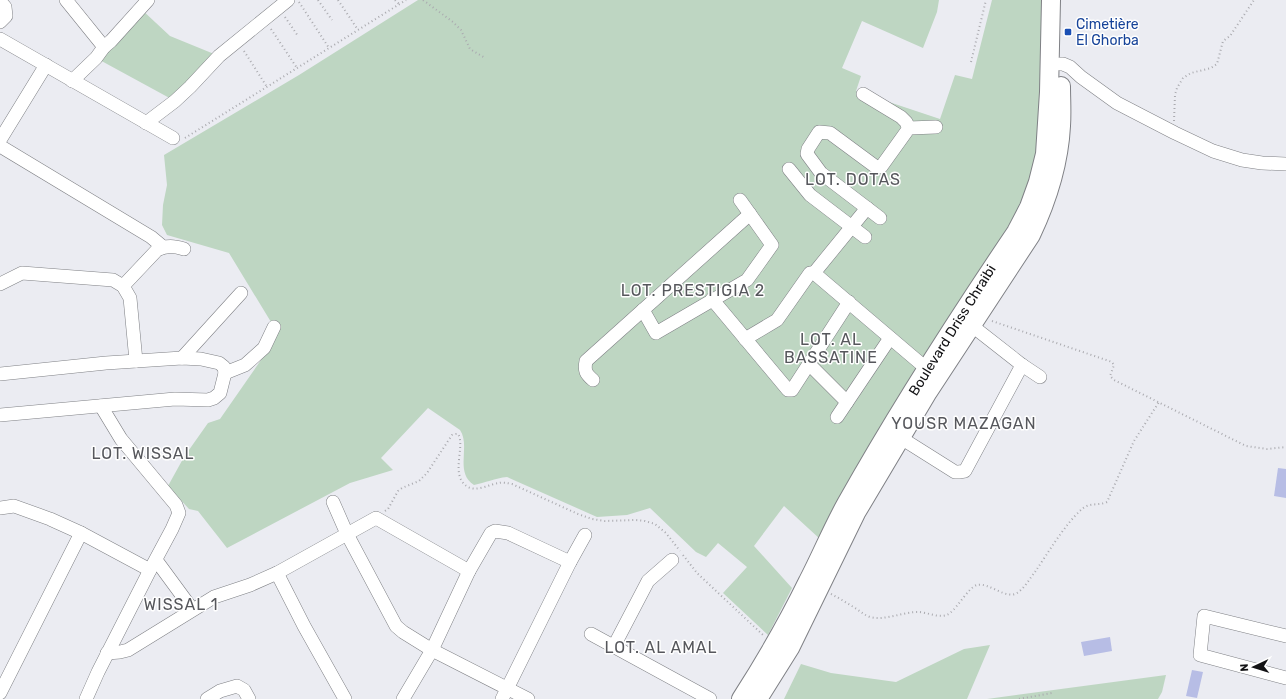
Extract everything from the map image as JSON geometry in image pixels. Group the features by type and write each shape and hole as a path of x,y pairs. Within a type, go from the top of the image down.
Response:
{"main road":[{"name":"Boulevard Driss Chraibi","path":"850,510 901,438 928,392 974,320 1031,235 1044,208 1052,181 1059,148 1061,126 1055,92 1049,28 1051,0"},
{"name":"Boulevard Driss Chraibi","path":"740,699 775,646 927,369 1016,232 1030,207 1045,154 1060,64 1062,0"},
{"name":"Boulevard Driss Chraibi","path":"758,699 790,648 819,588 836,537"}],"street":[{"path":"72,81 96,58 104,47 148,0"},
{"path":"0,1 5,7 6,16 0,22"},
{"path":"72,2 104,47"},
{"path":"146,123 175,101 219,56 283,4"},
{"path":"0,39 146,123 179,138"},
{"path":"1060,64 1070,67 1081,77 1117,103 1213,151 1242,160 1286,164"},
{"path":"0,140 46,65"},
{"path":"863,94 901,117 909,128"},
{"path":"909,128 936,127"},
{"path":"880,218 821,173 807,154 808,149 819,132 825,131 830,133 876,167 880,167 909,128"},
{"path":"0,146 150,237 163,247"},
{"path":"789,169 810,195 865,237"},
{"path":"643,310 656,333 747,280 772,245 740,200"},
{"path":"745,339 777,320 810,274 814,273 867,208"},
{"path":"593,380 586,374 584,369 586,361 750,214"},
{"path":"123,286 157,250 163,247 174,246 184,249"},
{"path":"0,284 22,273 113,280 123,286 130,298 136,361"},
{"path":"814,273 927,369"},
{"path":"182,358 241,293"},
{"path":"712,299 788,390 792,390 849,302"},
{"path":"974,320 1022,365 1040,377"},
{"path":"225,373 245,365 264,348 274,327"},
{"path":"837,417 890,338"},
{"path":"0,374 182,358 201,359 219,363 224,367 225,373 220,393 214,398 208,400 175,399 0,415"},
{"path":"809,364 847,402"},
{"path":"901,438 955,472 965,471 1022,365"},
{"path":"86,699 107,653 176,522 179,513 176,505 121,439 101,406"},
{"path":"333,502 347,534 396,626 403,632 505,694 528,699"},
{"path":"0,508 14,506 50,519 153,565 192,609"},
{"path":"107,653 128,650 192,609 214,597 250,585 277,573 376,518 469,572"},
{"path":"403,699 432,650 469,572 491,533 495,531 508,533 570,562"},
{"path":"0,694 81,533"},
{"path":"505,694 584,535"},
{"path":"614,646 648,581 672,560"},
{"path":"277,573 304,626 345,699"},
{"path":"1286,635 1204,616 1200,655 1286,678"},
{"path":"591,634 710,699"},
{"path":"207,699 220,691 237,686 244,690 249,699"}],"path":[{"path":"298,0 329,48"},
{"path":"318,0 332,20"},
{"path":"338,0 358,30"},
{"path":"395,0 399,4"},
{"path":"179,138 267,87 406,0"},
{"path":"423,0 454,22 461,30 470,49 484,58"},
{"path":"971,62 986,0"},
{"path":"1175,133 1175,95 1177,88 1183,78 1191,73 1211,68 1217,64 1223,41 1230,36 1254,0"},
{"path":"283,4 298,36"},
{"path":"264,19 297,68"},
{"path":"238,41 267,87"},
{"path":"974,320 1015,330 1112,362 1114,365 1110,374 1112,378 1246,446 1267,449 1286,448"},
{"path":"819,588 864,614 876,618 919,612 943,616 949,614 965,598 970,589 977,585 982,585 1012,595 1018,593 1081,509 1087,505 1103,504 1107,502 1134,441 1158,402"},
{"path":"376,518 388,509 398,491 419,481 427,473 452,436 458,434 461,439 458,458 461,478 464,484 469,488 477,489 500,483 512,484 592,519 605,521 646,521 655,524 674,542 697,573 775,646"},
{"path":"1020,699 1052,693"}],"green space":[{"path":"418,0 939,0 937,12 923,48 862,21 842,68 861,76 856,91 940,119 955,75 972,79 992,0 1042,0 1039,135 1033,174 1020,215 820,539 784,506 754,546 792,588 768,635 723,593 747,567 718,543 706,557 696,552 650,508 627,515 597,517 507,477 474,485 468,480 465,473 464,444 463,436 460,430 428,408 381,458 393,470 350,483 227,548 198,511 189,509 168,486 184,457 208,423 220,419 261,360 274,327 229,253 167,235 162,225 163,205 167,185 164,155 299,75"},
{"path":"141,9 170,36 219,56 175,101 96,58"},
{"path":"990,645 967,699 784,699 801,664 831,673 896,682 964,649"},
{"path":"1166,675 1162,692 1158,699 987,699"}],"building":[{"path":"1278,468 1286,469 1286,498 1274,496"},
{"path":"1110,637 1112,651 1084,656 1081,642"},
{"path":"1192,670 1203,672 1197,698 1186,696"}],"place":[{"name":"Cimetière El Ghorba","path":"1068,32"}],"district":[{"name":"LOT. DOTAS","path":"853,179"},
{"name":"LOT. PRESTIGIA 2","path":"693,290"},
{"name":"LOT. AL BASSATINE","path":"831,348"},
{"name":"YOUSR MAZAGAN","path":"964,423"},
{"name":"LOT. WISSAL","path":"143,453"},
{"name":"WISSAL 1","path":"181,604"},
{"name":"LOT. AL AMAL","path":"661,647"}]}
